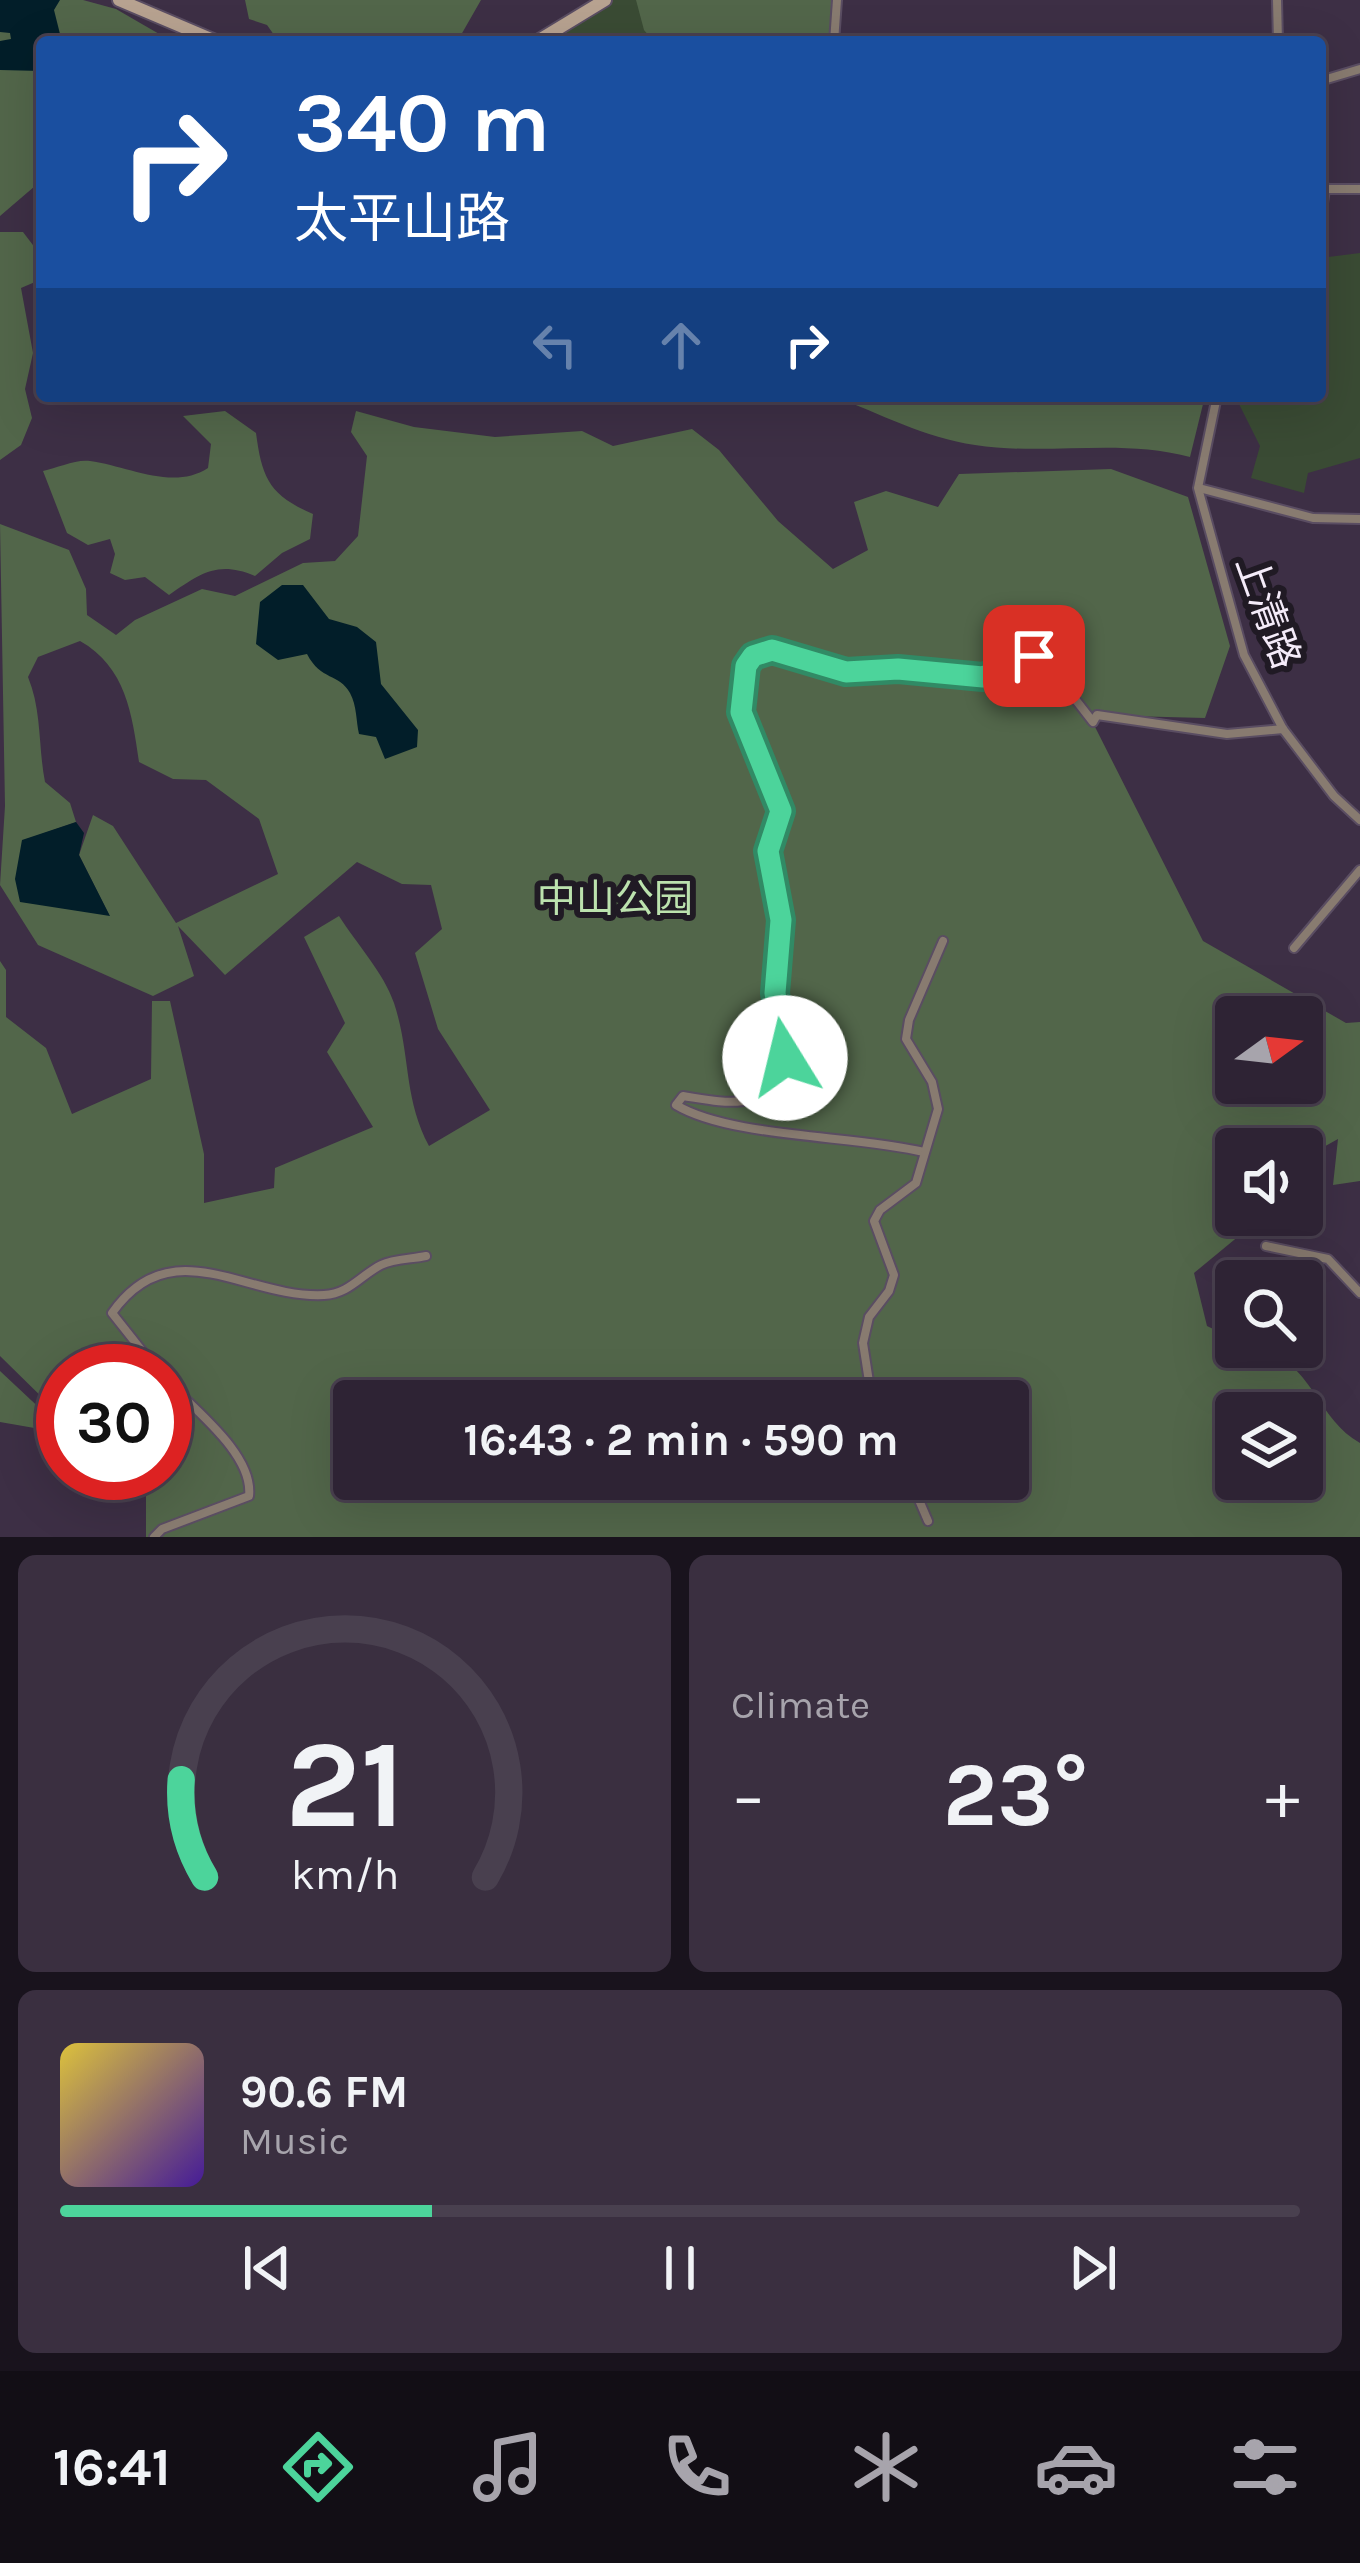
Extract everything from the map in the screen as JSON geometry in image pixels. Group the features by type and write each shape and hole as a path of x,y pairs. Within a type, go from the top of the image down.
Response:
{"main road":[{"path":"119,0 204,36"},
{"path":"546,36 605,0"}],"street":[{"path":"834,36 837,0"},
{"path":"1277,0 1277,36"},
{"path":"1326,79 1360,69"},
{"path":"1326,189 1360,188"},
{"name":"上清路","path":"1216,402 1198,488 1244,655 1283,729 1334,796 1360,820"},
{"path":"1198,488 1313,518 1360,519"},
{"path":"924,1151 787,1130 742,1129 676,1105 683,1096 746,1102 777,1086 785,1074 775,993 781,920 768,851 781,811 741,712 742,682 753,656 786,652 846,672 898,669 983,677 1034,656 1054,672 1094,722 1097,715 1227,734 1283,729"},
{"path":"1294,948 1360,870"},
{"path":"865,1380 868,1317 894,1282 874,1221 916,1183 938,1099 906,1039 943,941"},
{"path":"1266,1246 1328,1259 1360,1293"},
{"path":"137,1344 112,1313 129,1290 158,1273 206,1273 325,1295 353,1287 382,1264 426,1256"},
{"path":"154,1537 162,1529 249,1496 251,1480 241,1461 192,1407"},
{"path":"919,1500 928,1521"}],"green space":[{"path":"0,0 83,0 116,9 163,36 36,36 36,185 0,216"},
{"path":"245,0 481,0 460,36 275,36 267,25 249,19"},
{"path":"598,0 840,0 839,36 539,36"},
{"path":"636,0 840,0 839,36 649,36"},
{"path":"0,232 23,232 36,249 36,282 21,288 33,353 25,389 32,418 21,445 0,460"},
{"path":"1360,253 1360,458 1308,473 1304,493 1251,478 1260,446 1238,402 1326,402 1326,257"},
{"path":"848,402 1204,402 1190,457 1137,449 1002,448 920,431"},
{"path":"225,411 256,433 261,462 277,492 313,514 310,539 282,553 255,576 219,569 169,595 145,577 125,580 110,573 115,554 110,539 88,545 67,533 43,471 85,461 165,477 194,475 208,468 211,444 183,416"},
{"name":"中山公园","path":"356,411 414,427 495,437 582,431 613,446 692,429 719,450 778,521 833,569 868,550 854,502 886,491 938,507 959,474 1111,469 1188,497 1230,646 1205,718 1089,715 1203,941 1299,996 1215,996 1215,1104 1323,1104 1323,1010 1346,1023 1360,1022 1360,1181 1333,1185 1338,1139 1323,1147 1323,1128 1215,1128 1215,1236 1239,1236 1194,1273 1207,1326 1215,1330 1215,1368 1294,1368 1314,1392 1215,1392 1215,1500 1323,1500 1323,1406 1360,1443 1360,1537 146,1537 146,1500 192,1500 192,1344 36,1344 36,1391 0,1356 0,961 6,970 6,1017 46,1048 72,1114 151,1079 152,1001 170,1001 204,1154 204,1203 274,1188 275,1168 373,1127 327,1052 345,1023 304,937 339,916 377,969 394,1003 415,1110 429,1146 490,1110 438,1029 415,953 442,929 431,885 402,884 357,862 225,975 178,926 194,976 153,996 38,945 0,885 5,806 0,524 69,550 86,589 87,615 116,635 135,620 202,589 235,596 303,563 335,561 358,536 367,456 351,432","holes":["80,641 117,678 139,762 173,779 206,780 259,819 278,874 176,923 113,826 93,815 79,855 109,915 20,901 22,841 76,822 70,803 45,782 38,716 28,677 38,657"]},
{"path":"0,1371 36,1405 36,1428 0,1422"}],"water":[{"path":"0,0 60,0 54,10 60,36 36,36 36,71 0,70 0,41 11,39 10,33 0,32"},
{"path":"282,585 303,585 329,619 357,627 376,642 381,684 418,730 417,747 385,759 376,737 359,734 352,698 341,682 318,669 307,654 278,660 256,644 260,602"},
{"path":"76,822 84,833 79,855 110,916 20,902 15,879 22,840"}],"route":[{"path":"785,1058 775,993 781,920 768,851 781,811 741,712 746,666 753,656 772,650 846,672 898,669 983,677 1034,656"}]}
